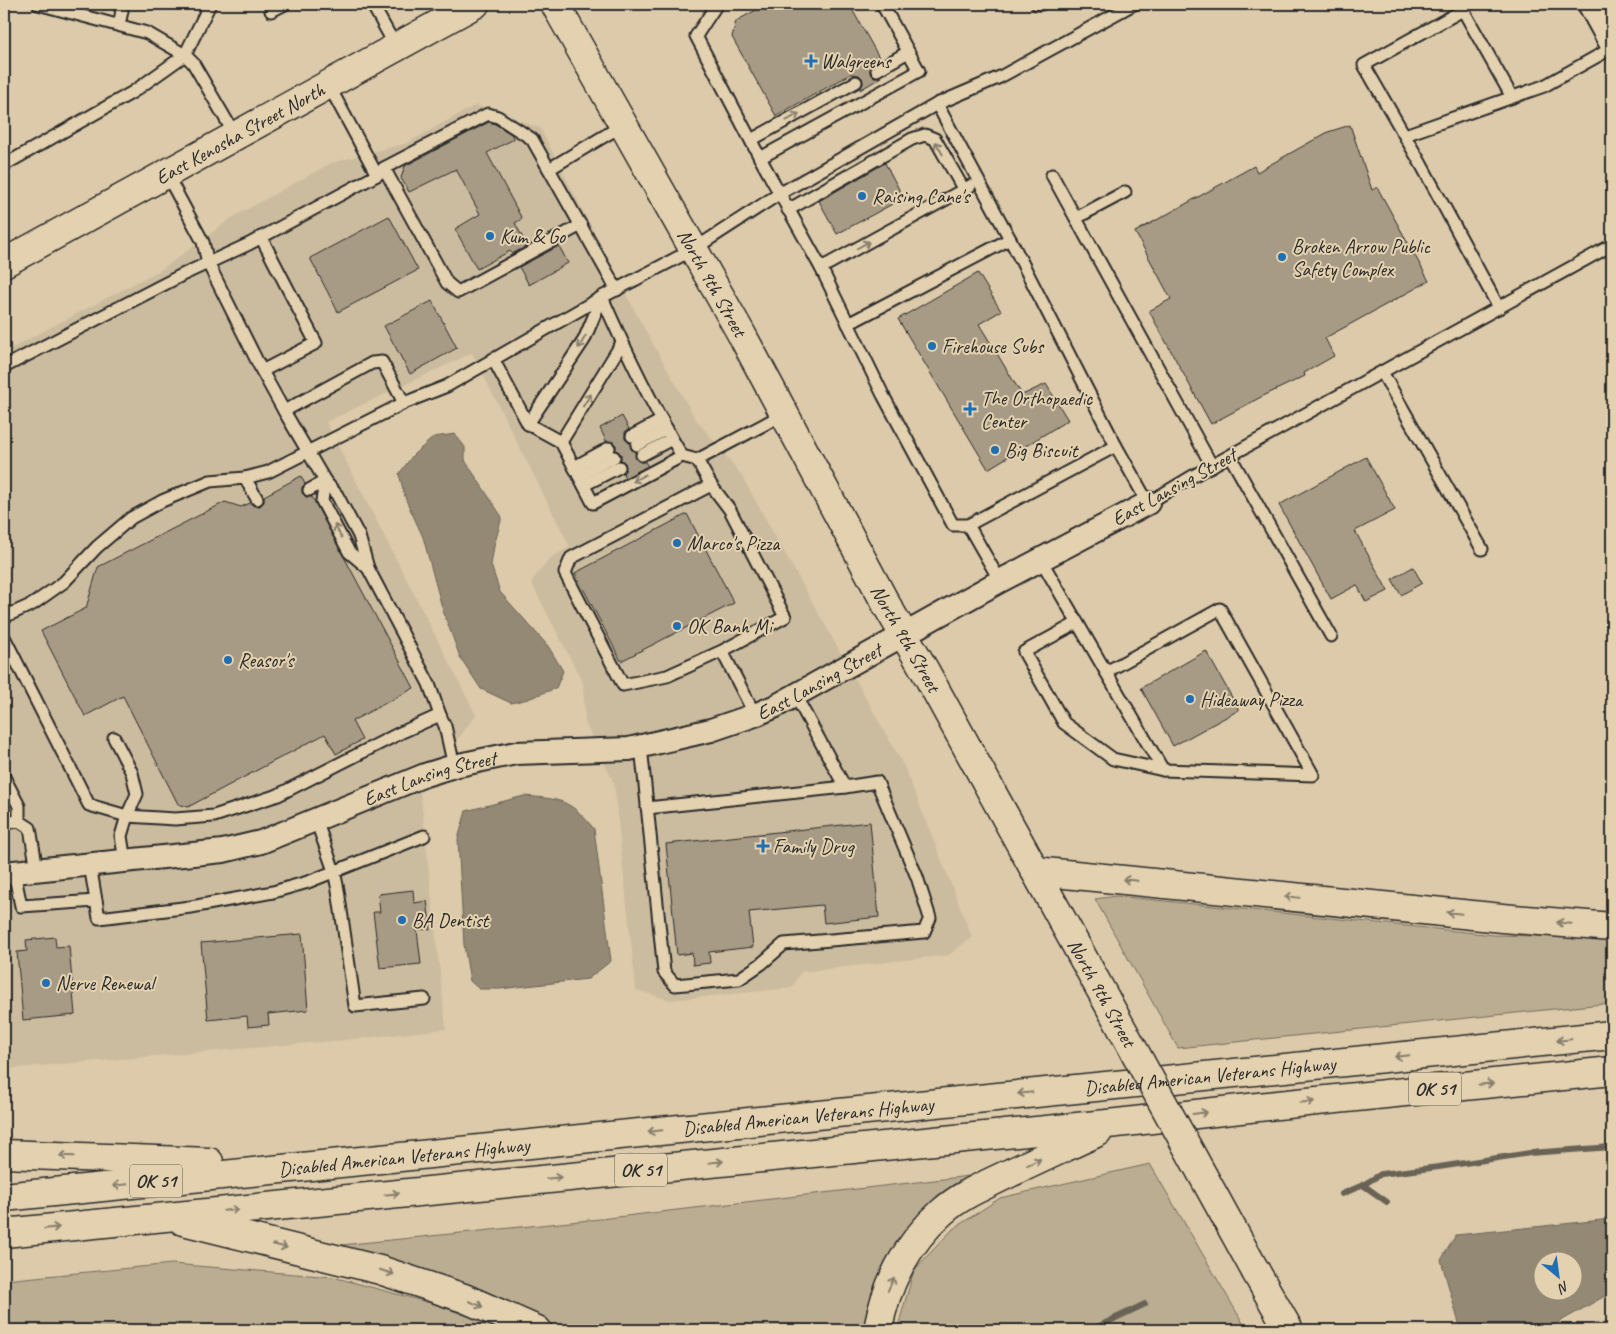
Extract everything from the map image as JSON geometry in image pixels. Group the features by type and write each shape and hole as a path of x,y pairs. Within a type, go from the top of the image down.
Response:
{"main road":[{"name":"East Kenosha Street North","path":"4,263 475,4"},
{"name":"North 9th Street","path":"555,4 694,249 886,604 1289,1330"},
{"path":"1035,871 1502,918 1612,927"},
{"name":"Disabled American Veterans Highway","path":"4,1197 1612,1035"},
{"name":"Disabled American Veterans Highway","path":"4,1233 1117,1123 1258,1106 1612,1071"},
{"path":"878,1330 881,1310 897,1270 924,1230 943,1211 966,1195 1117,1123"},
{"path":"4,1154 308,1166"},
{"path":"165,1217 380,1270 464,1298 537,1330"}],"street":[{"path":"1589,4 1612,47"},
{"name":"East Lansing Street","path":"9,873 223,851 261,842 425,775 454,766 516,753 629,749 711,730 755,714 795,695 1000,581 1148,503"}],"lane":[{"path":"38,4 148,33 185,55 193,63 235,135"},
{"path":"118,4 122,11 119,26"},
{"path":"4,165 133,92 185,55 210,4"},
{"path":"271,11 285,4"},
{"path":"372,4 396,47"},
{"path":"717,4 696,36 778,194 820,268 884,395 953,525 968,525 1116,446"},
{"path":"760,158 919,71 882,4"},
{"path":"4,617 33,604 64,582 97,547 132,518 162,501 210,481 245,478 268,472 404,403 447,386 602,297 694,249 778,194 937,104 1000,76 1134,4"},
{"path":"1499,308 1405,135 1364,66 1463,10 1512,98"},
{"path":"1405,135 1544,86 1612,47"},
{"path":"877,70 908,52"},
{"path":"750,140 856,82"},
{"path":"328,84 447,283 458,292 581,225"},
{"path":"937,104 1010,239 1116,446 1148,503"},
{"path":"4,367 118,307 261,237 488,114 498,117 532,139 616,290"},
{"path":"549,169 624,125"},
{"path":"788,210 912,139 925,135 935,139 964,190"},
{"path":"166,173 203,242 208,263 262,371 325,481 338,495 359,536 368,568 429,684 445,726 454,766"},
{"path":"1052,175 1212,466"},
{"path":"820,268 978,182"},
{"path":"1076,218 1125,192"},
{"path":"261,237 316,343 262,371"},
{"path":"848,324 1010,239"},
{"name":"East Lansing Street","path":"1148,503 1612,245"},
{"path":"602,297 622,343 682,456"},
{"path":"528,424 584,340 602,297"},
{"path":"561,442 622,343"},
{"path":"494,359 528,424 561,442 593,503 682,456 697,460 784,414"},
{"path":"284,411 372,363 382,362 404,403"},
{"path":"1382,372 1482,549"},
{"path":"667,429 637,445 667,429"},
{"path":"1230,456 1330,636"},
{"path":"579,476 614,457 579,476"},
{"path":"697,460 711,485 730,510 785,617 722,651 667,676 623,684 565,573 571,558 711,485"},
{"path":"245,478 256,499"},
{"path":"308,490 325,481"},
{"path":"325,481 322,501 349,552 368,568"},
{"path":"968,525 1000,581"},
{"path":"1041,560 1162,770"},
{"path":"1077,623 1024,652 1064,723 1113,759 1162,770 1313,775 1220,609 1106,672"},
{"path":"4,638 89,805 127,816 175,820 214,816 278,795 400,733 440,715"},
{"path":"722,651 755,714"},
{"path":"795,695 845,787"},
{"path":"114,738 132,773 137,794 127,816 121,836 125,861"},
{"path":"641,746 664,972 675,985 739,979 761,964 784,944 924,932 930,918 917,877 877,782 648,808"},
{"path":"4,777 19,806 19,821"},
{"path":"316,820 334,871 354,1006 424,999"},
{"path":"4,823 19,821 30,828 37,870"},
{"path":"90,865 99,918 191,907 273,892 308,882 424,836"},
{"path":"9,873 21,906 96,901"}],"shaded area":[{"path":"476,105 540,128 639,319 695,418 740,473 905,768 972,937 949,955 801,972 792,988 670,1000 636,990 614,783 585,722 583,683 531,582 550,558 570,547 472,353 326,422 476,715 420,789 446,1029 346,1040 4,1069 4,352 164,268 233,217 331,163 407,143"},
{"path":"455,434 465,447 466,462 502,517 491,565 500,592 548,646 563,671 556,688 528,699 511,703 481,689 460,657 443,611 423,537 406,500 399,474 413,455 434,437"},
{"path":"524,796 564,802 586,819 594,829 611,961 588,979 500,989 479,989 470,981 464,945 458,839 466,811"},
{"path":"1116,896 1494,935 1612,938 1612,1003 1178,1048 1095,899"},
{"path":"1150,1164 1247,1330 897,1330 914,1270 953,1229 1000,1198"},
{"path":"986,1174 953,1191 867,1330 561,1330 465,1287 347,1251 341,1245 600,1219"},
{"path":"1612,1219 1612,1292 1545,1330 1461,1330 1441,1260 1456,1235"},
{"path":"172,1264 333,1277 434,1304 507,1330 4,1330 4,1280"}],"building":[{"name":"Walgreens","path":"767,4 849,4 880,59 873,63 870,73 874,77 882,77 860,90 863,83 862,78 859,75 851,74 776,116 732,37 736,21"},
{"name":"Kum & Go","path":"489,122 511,134 514,139 487,153 522,219 515,223 527,246 512,254 510,251 477,269 455,229 480,214 456,169 409,192 401,178 405,166"},
{"name":"Broken Arrow Public Safety Complex","path":"1350,125 1372,190 1377,187 1429,281 1325,338 1334,356 1304,373 1305,376 1211,424 1149,311 1171,299 1135,232 1254,166 1257,172 1328,132"},
{"name":"Raising Cane's","path":"885,163 901,193 893,198 896,202 837,234 819,201"},
{"path":"389,216 418,270 338,312 310,258"},
{"path":"559,246 568,263 529,285 519,267"},
{"path":"978,273 1001,311 979,324 1022,395 1046,384 1068,420 988,469 898,319"},
{"path":"432,301 457,348 410,374 384,326"},
{"path":"622,416 629,429 625,432 625,439 630,443 631,449 635,452 636,459 645,462 648,466 625,478 623,473 626,467 625,463 621,460 621,454 616,450 616,445 613,442 606,441 600,428"},
{"path":"1366,457 1395,510 1355,531 1388,591 1366,602 1357,585 1331,599 1279,505"},
{"name":"Reasor's","path":"301,476 305,484 302,487 302,493 306,497 312,497 414,688 352,721 362,740 336,754 325,734 188,807 178,804 123,696 85,716 41,631 86,608 98,567 225,502 241,507 250,503 254,506 260,506 264,502 264,496"},
{"path":"687,514 734,603 621,661 575,573"},
{"path":"1413,567 1422,583 1401,595 1392,579"},
{"name":"Hideaway Pizza","path":"1206,651 1239,710 1173,746 1141,688"},
{"path":"870,822 879,917 824,923 822,905 749,912 753,947 709,952 710,963 693,965 692,953 677,955 666,844"},
{"name":"BA Dentist","path":"413,890 414,903 427,901 431,929 417,930 421,964 380,968 373,912 380,912 378,894"},
{"path":"302,934 308,1010 268,1014 269,1025 248,1027 247,1016 208,1020 201,943"},
{"name":"Nerve Renewal","path":"55,937 56,947 69,946 75,1015 23,1020 17,952 27,951 26,940"}],"waterway":[{"path":"1342,1194 1363,1185 1381,1174 1530,1153 1612,1147"},
{"path":"1363,1185 1387,1202"},
{"path":"1091,1330 1145,1304"}],"place":[{"name":"Walgreens","path":"811,61"},
{"name":"Raising Cane's","path":"862,196"},
{"name":"Kum & Go","path":"490,236"},
{"name":"Broken Arrow Public Safety Complex","path":"1282,257"},
{"name":"Firehouse Subs","path":"932,346"},
{"name":"The Orthopaedic Center","path":"970,409"},
{"name":"Big Biscuit","path":"995,450"},
{"name":"Marco's Pizza","path":"677,543"},
{"name":"OK Banh Mi","path":"677,626"},
{"name":"Reasor's","path":"228,660"},
{"name":"Hideaway Pizza","path":"1190,699"},
{"name":"Family Drug","path":"763,846"},
{"name":"BA Dentist","path":"402,920"},
{"name":"Nerve Renewal","path":"46,983"}]}
